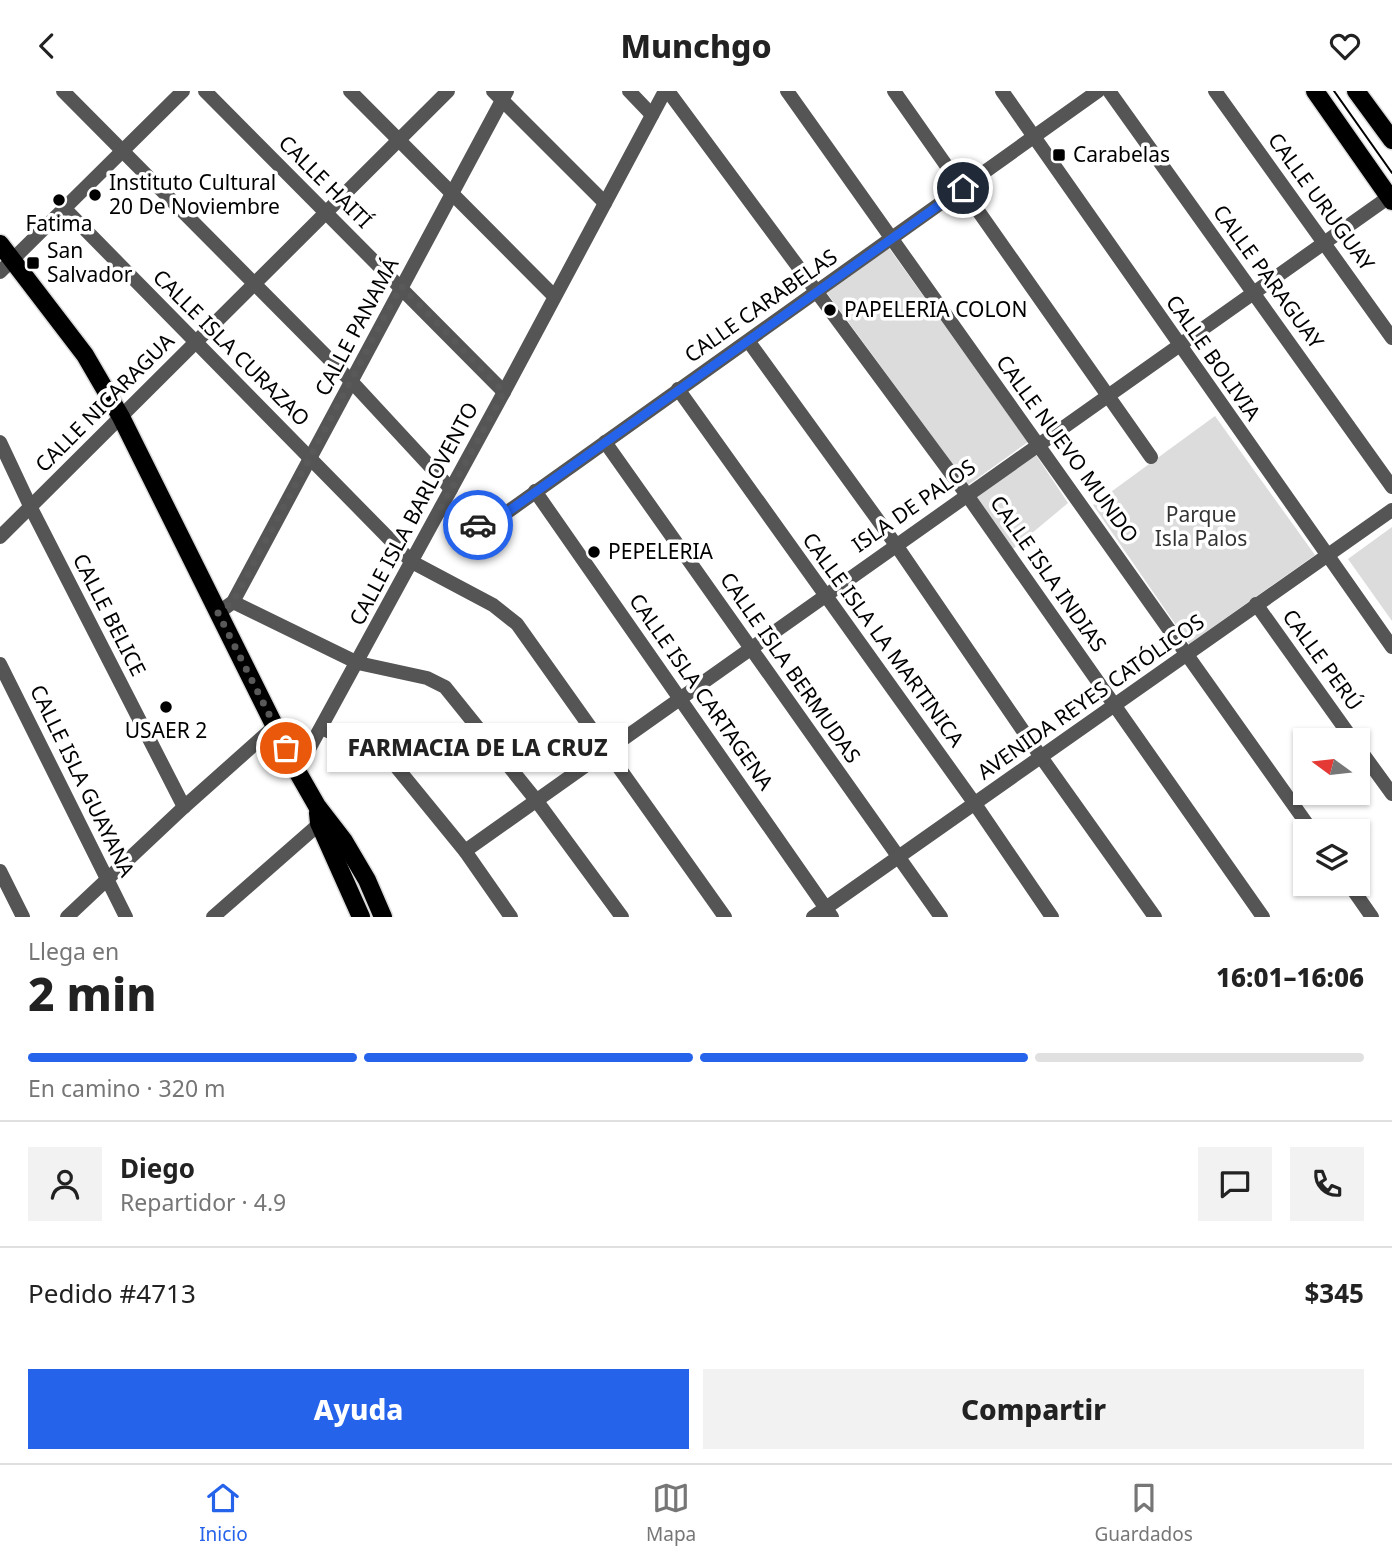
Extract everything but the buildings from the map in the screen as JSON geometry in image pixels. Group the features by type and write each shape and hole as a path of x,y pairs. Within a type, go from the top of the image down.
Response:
{"main road":[{"path":"1315,91 1390,199"},
{"path":"1356,91 1390,132"},
{"path":"0,244 6,266 85,355 121,417 321,815 361,917"},
{"path":"321,815 344,841 367,880 383,917"}],"street":[{"path":"63,91 351,381 451,489"},
{"path":"6,266 183,91"},
{"name":"CALLE HAITÍ","path":"205,91 504,392"},
{"path":"350,91 554,296"},
{"name":"CALLE NICARAGUA","path":"0,537 448,91"},
{"path":"629,91 652,115"},
{"name":"CALLE ISLA BARLOVENTO","path":"297,771 358,663 666,91"},
{"name":"CALLE ISLA INDIAS","path":"666,91 967,495 1263,917"},
{"name":"CALLE NUEVO MUNDO","path":"787,91 1304,819"},
{"path":"894,91 1151,457"},
{"name":"CALLE BOLIVIA","path":"1002,91 1392,647"},
{"name":"CALLE CARABELAS","path":"441,508 472,524 492,523 1098,91"},
{"name":"CALLE PARAGUAY","path":"1109,91 1392,487"},
{"name":"CALLE URUGUAY","path":"1215,91 1392,338"},
{"path":"501,94 605,203"},
{"name":"CALLE PANAMÁ","path":"218,613 233,602 311,459 452,193 501,94"},
{"name":"ISLA DE PALOS","path":"465,851 1038,444 1390,199"},
{"name":"CALLE ISLA CURAZAO","path":"65,209 412,562 493,605 517,624 725,917"},
{"path":"749,342 896,545 1041,757 1155,917"},
{"name":"CALLE ISLA LA MARTINICA","path":"678,389 975,804 1052,917"},
{"name":"CALLE BELICE","path":"0,442 184,807"},
{"name":"CALLE ISLA BERMUDAS","path":"605,442 941,917"},
{"name":"CALLE ISLA CARTAGENA","path":"535,491 680,698 823,914"},
{"name":"AVENIDA REYES CATÓLICOS","path":"823,914 899,857 1392,510"},
{"path":"233,602 358,663 427,678 445,687 536,800 622,917"},
{"name":"CALLE PERÚ","path":"1256,604 1344,728"},
{"name":"CALLE ISLA GUAYANA","path":"0,664 126,917"},
{"path":"67,917 275,726"},
{"path":"322,728 394,764 465,851 511,917"},
{"path":"1370,764 1392,795"},
{"path":"213,917 228,911 321,815"},
{"path":"0,871 23,917"},
{"path":"367,880 394,917"},
{"path":"1357,896 1372,917"}],"green space":[{"path":"889,248 1028,442 968,485 827,293"},
{"name":"Parque Isla Palos","path":"1215,416 1315,555 1189,644 1093,505"},
{"path":"1036,455 1068,503 1013,549 976,498"},
{"path":"1392,527 1392,621 1348,559"}],"tram line":[{"path":"1334,91 1392,173"}],"way so far":[{"path":"286,748 218,613 233,602 401,286 504,392 441,508 478,525"}],"place":[{"name":"Carabelas","path":"1059,155"},
{"name":"Instituto Cultural 20 De Noviembre","path":"95,195"},
{"name":"Fatima","path":"59,200"},
{"name":"San Salvador","path":"33,263"},
{"name":"PAPELERIA COLON","path":"830,310"},
{"name":"PEPELERIA","path":"594,552"},
{"name":"USAER 2","path":"166,707"},
{"name":"FARMACIA DE LA CRUZ","path":"286,748"}],"route":[{"path":"478,525 492,523 963,188"}]}
